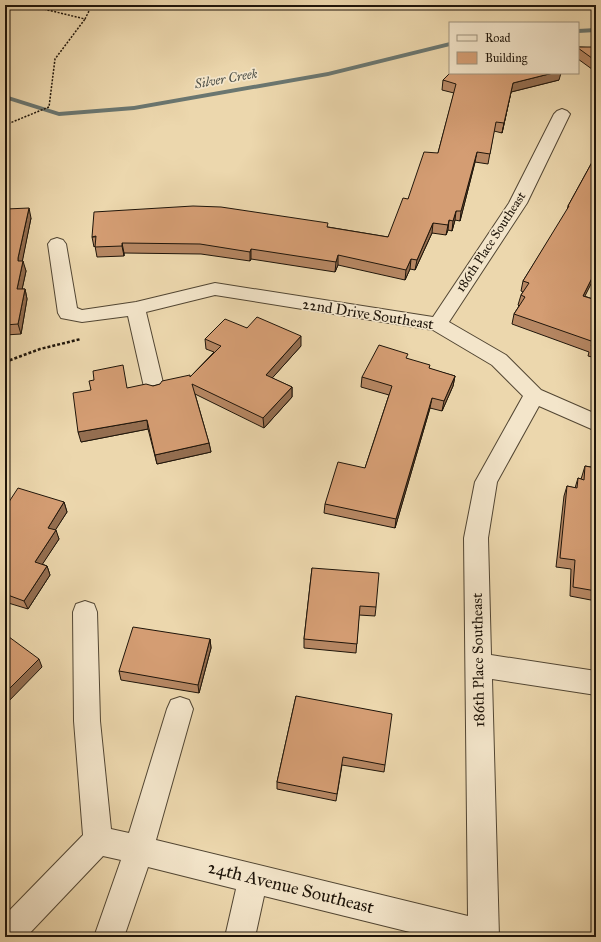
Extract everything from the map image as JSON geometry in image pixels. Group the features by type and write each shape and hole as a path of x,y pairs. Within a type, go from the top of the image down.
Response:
{"street":[{"name":"186th Place Southeast","path":"438,324 518,203 562,114"},
{"name":"22nd Drive Southeast","path":"58,244 68,313 82,316 136,308 215,289 438,324 500,360 534,395 596,422"},
{"path":"136,308 154,386"},
{"name":"186th Place Southeast","path":"484,936 476,538 486,482 534,395"},
{"path":"5,937 98,840 87,721 85,612"},
{"path":"478,665 596,683"},
{"path":"109,937 139,850 180,709"},
{"name":"24th Avenue Southeast","path":"98,840 484,936"},
{"path":"240,937 253,878"}],"path":[{"path":"27,5 85,19"},
{"path":"5,125 49,107 55,59 85,19 92,5"}],"building":[{"path":"579,47 596,48 596,61 579,49"},
{"path":"449,74 549,74 513,83 504,123 496,122 490,154 477,152 461,211 456,211 453,221 449,220 448,225 433,223 417,260 411,259 406,270 338,255 336,262 251,249 250,252 200,244 122,243 122,246 95,247 96,236 92,237 94,212 193,206 221,207 328,223 327,227 388,237 403,198 408,199 424,152 438,153 456,84 443,80"},
{"path":"596,155 596,270 583,296 596,300 596,347 591,346 594,342 514,314 525,297 521,295 529,283 523,281 569,206"},
{"path":"5,206 7,206 6,209 29,208 18,258 18,261 23,261 17,289 25,289 18,324 5,325"},
{"path":"257,317 301,336 266,375 292,387 263,418 192,384 209,443 155,455 147,420 78,432 73,393 91,390 89,381 94,380 93,371 123,365 127,388 146,384 153,386 160,384 162,381 190,375 190,377 221,346 205,339 225,319 247,328"},
{"path":"379,345 408,354 406,358 430,365 429,368 455,376 444,401 432,398 396,519 325,504 338,462 365,468 392,386 362,377"},
{"path":"585,466 596,468 596,591 573,587 575,560 560,558 567,486 577,488 578,478 584,480"},
{"path":"18,488 64,502 48,528 56,530 35,562 47,566 24,601 5,594 5,508"},
{"path":"312,568 379,573 376,607 360,606 357,644 304,639"},
{"path":"133,627 210,639 198,685 119,671"},
{"path":"5,634 39,659 5,693"},
{"path":"296,696 392,714 385,765 343,757 337,794 277,782"}],"waterway":[{"name":"Silver Creek","path":"579,31 596,30"},
{"name":"Silver Creek","path":"5,97 59,114 134,108 328,74 449,44"}]}
